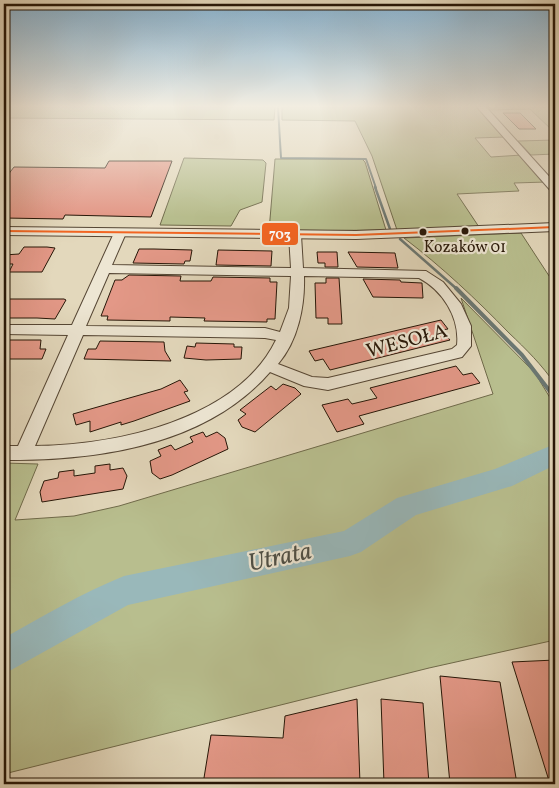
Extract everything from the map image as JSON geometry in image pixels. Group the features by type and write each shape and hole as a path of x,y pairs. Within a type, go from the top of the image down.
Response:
{"street":[{"path":"514,144 555,189"},
{"path":"4,231 295,235 422,233 555,227"},
{"path":"23,454 75,331 120,233"},
{"path":"4,453 50,454 124,444 162,433 192,421 231,400 258,380 286,338 297,306 295,235"},
{"name":"WESOŁA","path":"103,268 414,273 428,276 443,288 453,303 465,334 464,346 457,352 328,384 310,382 269,366"},
{"path":"4,329 270,333 286,338"}],"green space":[{"path":"366,144 480,144 491,157 522,155 547,182 514,183 519,191 457,194 479,227 397,230"},
{"path":"521,144 555,144 555,154 531,155"},
{"path":"184,158 263,160 266,163 262,202 240,210 231,226 160,225"},
{"path":"275,159 362,159 365,162 386,230 269,231"},
{"path":"521,233 555,285 555,384 534,357 484,308 404,238"},
{"path":"461,298 535,373 555,406 555,640 429,668 8,773 4,784 4,463 38,464 15,520 74,516 119,506 493,394"}],"building":[{"path":"109,161 172,161 151,217 65,215 63,219 4,218 4,180 14,167 105,168"},
{"path":"24,247 55,248 42,272 9,272 13,264 4,264 4,255 19,254"},
{"path":"139,249 192,250 190,261 185,261 184,264 133,263"},
{"path":"218,250 272,251 271,266 216,265"},
{"path":"317,252 337,252 338,267 325,267 325,263 318,263"},
{"path":"348,252 395,253 398,268 357,267"},
{"path":"129,275 181,276 180,281 211,281 213,277 270,278 270,282 277,282 275,319 267,319 267,322 204,321 205,318 170,317 170,321 107,320 108,316 101,316 115,280 122,280"},
{"path":"326,278 339,278 342,324 328,324 328,318 316,318 315,283 326,283"},
{"path":"363,279 400,280 401,282 422,283 423,298 373,297"},
{"path":"4,299 66,300 55,319 4,318"},
{"path":"441,320 448,329 441,330 450,340 330,370 323,359 315,361 309,351"},
{"path":"4,340 41,340 40,349 46,349 42,359 4,359"},
{"path":"100,341 164,342 165,351 171,361 84,359 88,349 96,349"},
{"path":"196,343 234,344 234,347 242,347 241,359 206,360 184,358 187,346 195,347"},
{"path":"456,366 463,375 472,373 480,383 359,416 364,424 337,432 322,405 348,399 352,404 377,398 370,388"},
{"path":"180,380 188,391 184,392 190,401 134,421 121,425 121,422 90,432 90,421 76,425 73,414 161,389"},
{"path":"283,384 295,388 301,394 255,432 242,427 238,420 246,414 240,410 271,386 276,390"},
{"path":"203,432 206,437 217,432 225,438 228,449 160,479 152,473 150,461 161,456 158,450 171,445 175,450 193,442 190,437"},
{"path":"110,464 110,470 123,468 127,476 123,489 42,502 40,492 44,481 58,478 59,472 74,470 74,476 95,473 95,466"},
{"path":"555,660 555,784 550,784 512,662"},
{"path":"440,676 500,682 517,784 450,784"},
{"path":"357,699 360,784 203,784 211,735 283,738 285,716"},
{"path":"381,699 423,703 429,784 384,784"}],"waterway":[{"path":"280,144 281,158 366,159 376,188"},
{"path":"375,187 390,229"},
{"path":"400,239 458,290"},
{"path":"458,290 522,355 555,398"},
{"name":"Utrata","path":"4,657 96,604 124,591 350,543 407,506 502,478 555,454"}],"transit line":[{"name":"703","path":"4,231 356,235 555,227"}],"place":[{"name":"Kozaków 01","path":"465,231"}]}
